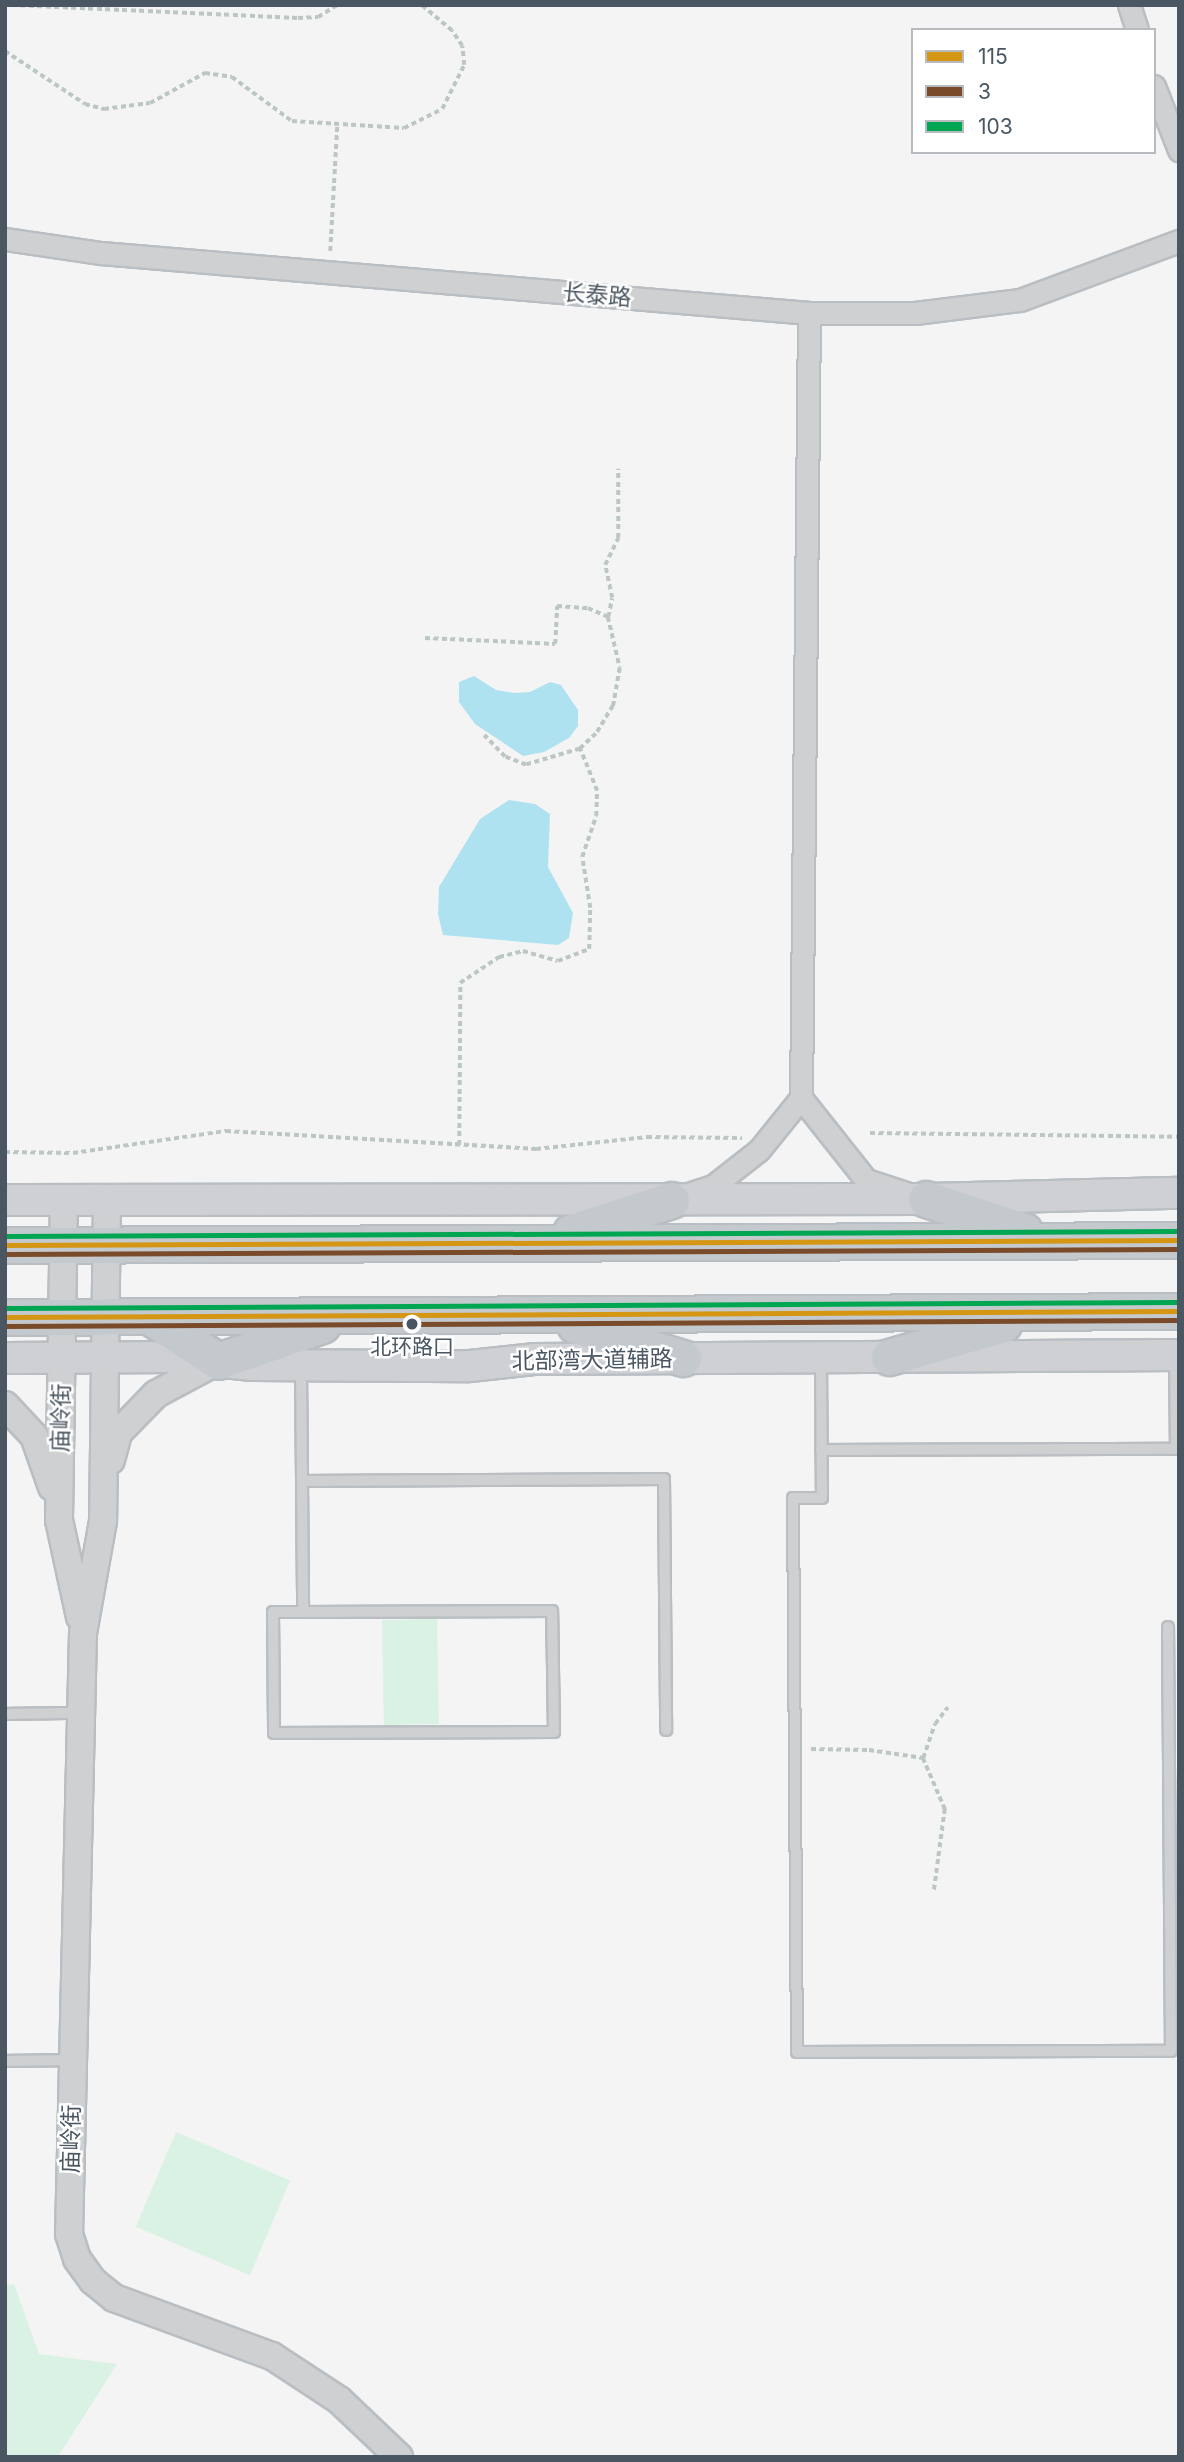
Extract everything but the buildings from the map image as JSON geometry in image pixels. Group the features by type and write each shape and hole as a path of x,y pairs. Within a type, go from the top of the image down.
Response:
{"highway":[{"path":"926,1199 1055,1240"},
{"path":"538,1242 671,1200"},
{"path":"5,1245 1179,1240"},
{"path":"5,1317 1179,1311"},
{"path":"889,1357 1044,1312"},
{"path":"542,1314 683,1358"},
{"path":"149,1316 218,1361 349,1315"}],"main road":[{"path":"5,1200 926,1199 1179,1194"},
{"name":"北部湾大道辅路","path":"5,1358 105,1357 301,1365 470,1366 534,1359 1177,1355"}],"street":[{"path":"1129,5 1136,28"},
{"path":"1156,91 1179,150"},
{"name":"长泰路","path":"5,239 102,253 809,313 915,313 1020,300 1179,241"},
{"path":"809,313 801,1098 866,1180 926,1199"},
{"path":"671,1200 713,1186 750,1157 801,1098"},
{"name":"庙岭街","path":"64,1200 59,1520 83,1633"},
{"name":"庙岭街","path":"107,1200 103,1521 83,1633 69,2234 78,2259 93,2281 114,2298 272,2356 339,2400 399,2457"},
{"path":"103,1521 118,1433 156,1394 218,1361"},
{"path":"5,1405 34,1436 48,1469 59,1520"}],"lane":[{"path":"821,1450 1176,1449 1177,1355"},
{"path":"821,1357 822,1498 793,1498 797,2053 1171,2051 1168,1627"},
{"path":"301,1365 303,1612"},
{"path":"302,1481 664,1479 666,1730"},
{"path":"552,1611 554,1732 274,1733 274,1612 303,1612 552,1611"},
{"path":"5,1714 81,1713"},
{"path":"5,2061 73,2060"}],"path":[{"path":"12,5 298,18 318,17 337,5"},
{"path":"5,51 85,104 104,109 149,103 205,73 232,77 292,121 404,128 442,109 464,65 463,46 452,31 421,5"},
{"path":"328,272 337,124"},
{"path":"484,735 505,757 526,765 580,749 596,734 613,706 620,668 608,617 612,598 605,565 618,538 618,469"},
{"path":"425,638 555,644 557,606 588,608 608,617"},
{"path":"459,1145 460,983 499,957 523,951 558,961 589,949 590,908 582,857 596,816 597,791 580,749"},
{"path":"5,1152 73,1153 226,1131 536,1149 647,1137 744,1138"},
{"path":"870,1133 1179,1137"},
{"path":"934,1891 945,1809 923,1758 935,1724 948,1707"},
{"path":"794,1749 869,1750 923,1758"}],"green space":[{"path":"437,1619 439,1724 384,1725 382,1620"},
{"path":"176,2132 290,2180 250,2275 136,2227"},
{"path":"14,2284 39,2354 117,2364 58,2457 5,2457 5,2286"}],"water":[{"path":"474,676 496,690 514,693 530,692 550,682 561,685 578,710 578,726 569,738 544,752 523,756 475,724 459,702 459,682"},
{"path":"509,800 535,804 550,814 548,867 573,913 569,938 558,945 443,935 438,914 439,887 480,819"}],"transit line":[{"name":"103","path":"5,1236 1179,1231"},
{"name":"115","path":"5,1245 1179,1240"},
{"name":"3","path":"5,1254 1179,1249"},
{"name":"103","path":"5,1308 1179,1302"},
{"name":"115","path":"5,1317 1179,1311"},
{"name":"3","path":"5,1326 1179,1320"}],"place":[{"name":"北环路口","path":"412,1324"}]}
